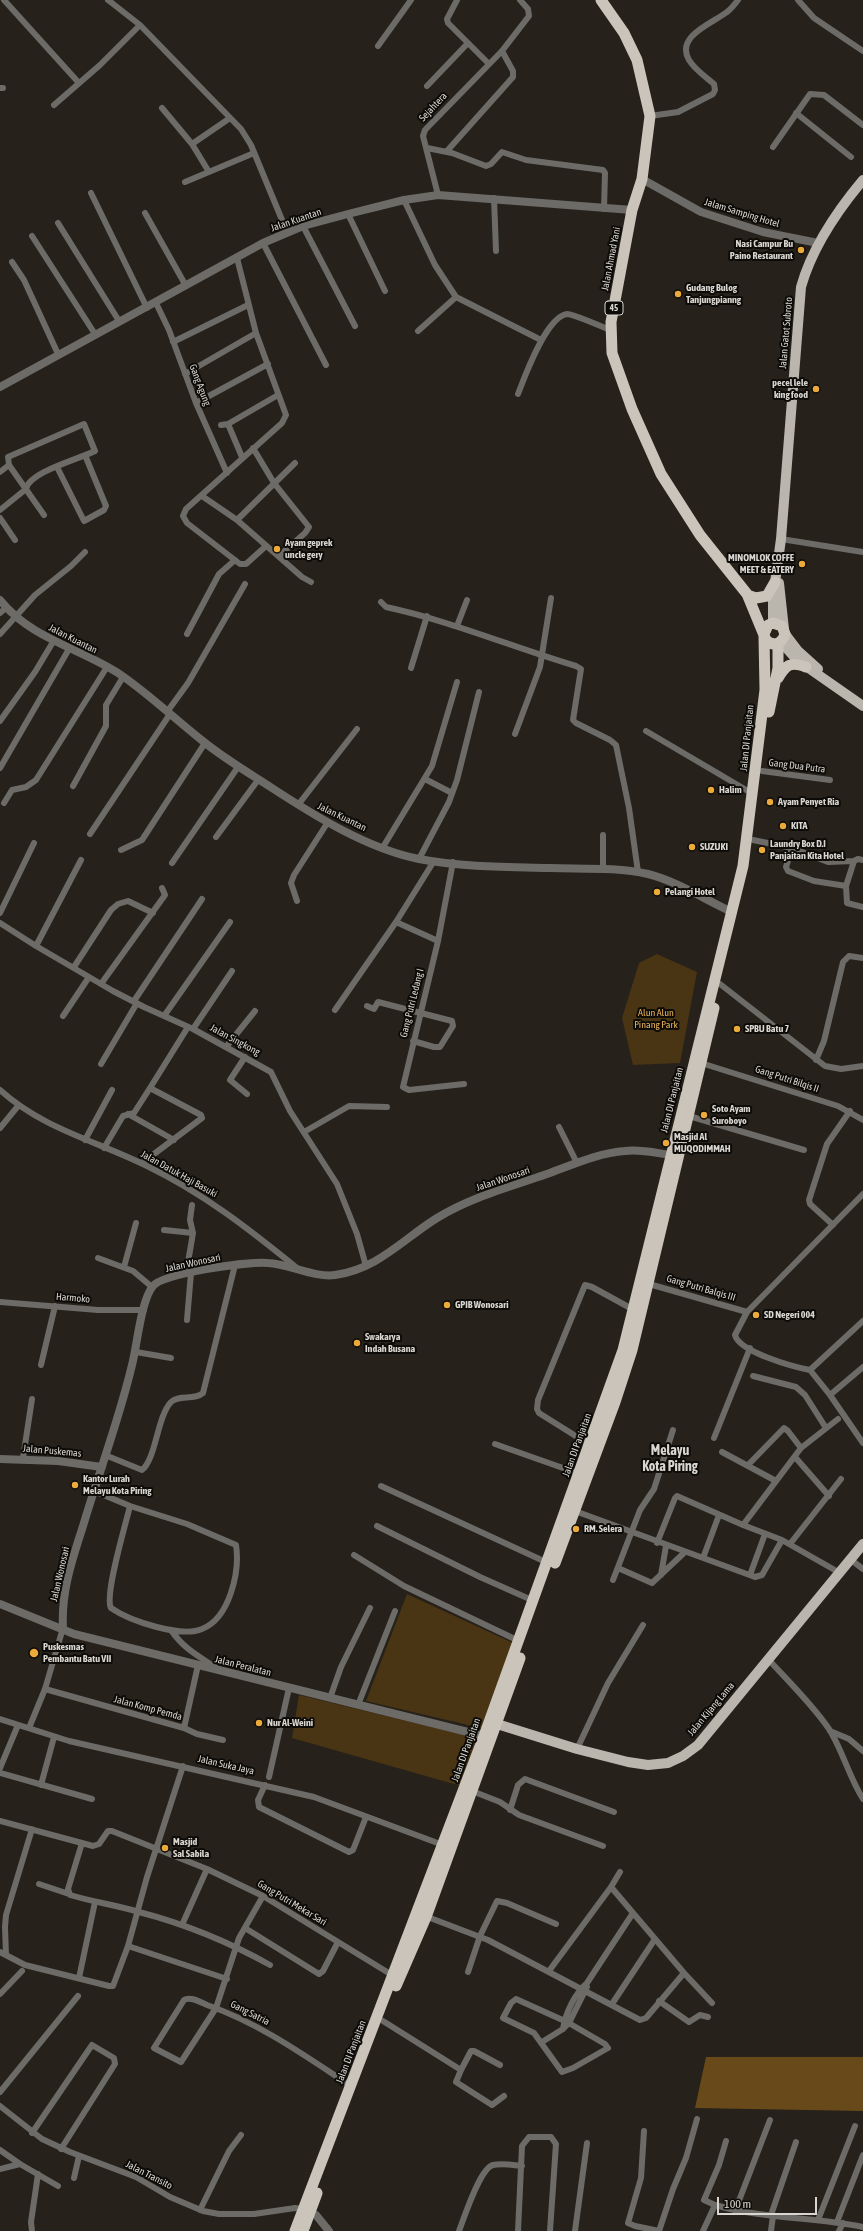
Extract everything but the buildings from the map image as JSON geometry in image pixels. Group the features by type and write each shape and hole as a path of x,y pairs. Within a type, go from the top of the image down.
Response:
{"highway":[{"name":"Jalan Ahmad Yani","path":"601,0 624,33 637,60 650,116 642,179 632,210 610,330 612,353 616,368 661,474 700,535 751,597"},
{"path":"751,597 756,598 767,596 775,582"},
{"path":"751,597 764,602 773,597"},
{"path":"751,597 769,689"},
{"path":"751,597 767,630 768,642 782,637 779,624 767,630"},
{"path":"756,617 767,630"},
{"name":"Jalan DI Panjaitan","path":"421,1915 443,1846 548,1563 616,1402 632,1350 689,1116 753,840 769,711 767,630"},
{"name":"Jalan DI Panjaitan","path":"303,2231 304,2208 383,2021 421,1915 472,1791 575,1511 590,1445 621,1357 634,1310 670,1155 730,911 743,866 769,689 778,668 782,637"},
{"path":"769,689 789,665 795,663 806,667"},
{"name":"Jalan DI Panjaitan","path":"295,2231 392,1976 410,1944"}],"main road":[{"name":"Jalan Gatot Subroto","path":"780,553 802,287 807,268 818,243 862,183"},
{"path":"767,630 780,553"},
{"path":"780,553 779,577 782,637 784,648 806,667 863,706"},
{"path":"782,637 843,691"},
{"name":"Jalan Kijang Lama","path":"497,1724 577,1749 628,1762 661,1765 676,1760 698,1744 863,1544"}],"street":[{"path":"4,0 79,83"},
{"path":"108,0 140,25 241,129 254,153 287,232"},
{"path":"378,46 411,0"},
{"path":"457,0 448,19 448,23 489,64"},
{"name":"Sejahtera","path":"438,195 424,136 428,125 502,51 529,16 528,9 520,0"},
{"path":"650,116 678,112 713,94 714,84 688,59 686,46 689,39 698,30 728,11 738,0"},
{"path":"798,0 814,18 863,51"},
{"path":"54,105 140,25"},
{"path":"427,86 468,43"},
{"path":"447,151 513,77 514,71 502,51"},
{"path":"773,147 810,94 824,94 863,125"},
{"path":"162,108 192,144 210,172"},
{"path":"796,113 851,157"},
{"path":"192,144 230,118"},
{"path":"427,148 447,151 486,166 491,164 502,152 526,160 603,170 605,173 604,209"},
{"path":"185,182 254,153"},
{"name":"Jalam Samping Hotel","path":"642,179 701,212 763,232 818,243"},
{"path":"91,193 147,308"},
{"name":"Jalan Kuantan","path":"0,387 119,321 147,308 263,243 303,226 404,200 438,195 494,198 604,209 632,210"},
{"path":"494,198 496,251"},
{"path":"404,200 435,265 456,297 541,340"},
{"path":"146,213 186,286"},
{"path":"348,214 385,291"},
{"path":"58,223 119,321"},
{"path":"303,226 355,326"},
{"path":"32,236 95,334"},
{"path":"263,243 326,365"},
{"path":"237,258 256,333 278,395 286,411 285,418 242,457 227,474 184,511 184,520 240,564 246,564 266,546"},
{"path":"12,262 24,280 58,354"},
{"path":"418,331 456,297"},
{"name":"Gang Agung","path":"156,303 174,342 196,403 227,474"},
{"path":"174,342 248,306"},
{"path":"518,394 541,340 555,322 566,314 610,330"},
{"path":"185,374 256,333"},
{"path":"196,403 268,364"},
{"path":"242,457 224,424 278,395"},
{"path":"0,510 26,489 30,481 95,449 85,425 82,424 8,457 10,465 26,489 44,515"},
{"path":"253,448 274,483 309,528 279,556"},
{"path":"57,467 84,521 104,510 106,506 85,455"},
{"path":"237,520 295,463"},
{"path":"0,472 10,465"},
{"path":"202,496 237,520 302,577 311,582"},
{"path":"0,518 15,540"},
{"path":"781,539 863,552"},
{"path":"0,634 36,595 71,566 85,552"},
{"path":"187,634 219,574 235,560"},
{"path":"90,834 188,682 245,584"},
{"path":"515,734 538,673 551,598"},
{"name":"Jalan Kuantan","path":"0,600 3,610 53,642 107,667 124,677 205,743 258,780 328,822 384,847 419,859 481,866 638,872 660,878 730,911"},
{"path":"457,626 467,600"},
{"path":"381,602 386,607 427,616 576,666 581,669 573,721 610,740 616,745 629,808 638,872"},
{"path":"412,668 427,616"},
{"path":"0,722 35,672 53,642"},
{"path":"0,768 69,649"},
{"path":"4,803 12,790 26,787 36,780 107,667"},
{"path":"73,786 106,726 106,705 124,677"},
{"path":"384,847 425,779 437,752 457,682"},
{"path":"419,859 452,793 479,692"},
{"path":"298,805 357,729"},
{"path":"646,731 753,794"},
{"path":"121,850 142,840 205,743"},
{"path":"172,863 238,767"},
{"name":"Gang Dua Putra","path":"762,771 830,780"},
{"path":"425,779 452,793"},
{"path":"216,837 258,780"},
{"path":"297,901 291,882 328,822"},
{"path":"603,835 603,870"},
{"path":"753,840 792,848 828,862 854,861 858,859 863,860"},
{"path":"0,913 34,843"},
{"path":"792,848 786,867 788,871 814,880 846,886"},
{"path":"36,946 81,860"},
{"path":"336,1010 396,922 434,861"},
{"path":"854,861 846,886 847,903 863,908"},
{"name":"Gang Putri Ledang I","path":"453,862 438,941 413,1042 404,1088 429,1088 464,1084"},
{"path":"102,984 165,894 162,888"},
{"path":"101,1064 135,1002 202,899"},
{"path":"74,967 111,910 118,904 128,900 153,913"},
{"path":"164,1016 230,922"},
{"path":"396,922 438,941"},
{"name":"Jalan Singkong","path":"0,923 36,946 135,1002 191,1028 264,1066 273,1075 290,1111 337,1184 357,1234 366,1266"},
{"path":"816,1060 824,1041 843,962 849,956 863,958"},
{"path":"104,1148 122,1118 128,1114 134,1113 191,1028 232,972"},
{"path":"63,1016 89,977"},
{"path":"720,984 816,1060 834,1069 863,1066"},
{"path":"367,1006 374,1009 378,1002 450,1020 453,1026 440,1047 413,1042"},
{"path":"226,1047 255,1011"},
{"path":"245,1057 230,1080 247,1094"},
{"name":"Gang Putri Bilqis II","path":"701,1063 850,1111 863,1120"},
{"path":"142,1163 200,1121 201,1115 150,1088"},
{"name":"Jalan Datuk Haji Basuki","path":"0,1090 18,1106 35,1117 85,1140 142,1163 233,1216 297,1268"},
{"path":"85,1140 112,1090"},
{"path":"0,1128 18,1106"},
{"path":"304,1132 349,1106 388,1107"},
{"path":"833,1225 810,1204 809,1200 827,1144 850,1111"},
{"path":"128,1114 174,1140"},
{"path":"689,1116 804,1150"},
{"path":"559,1127 577,1163"},
{"name":"Jalan Wonosari","path":"29,1728 45,1689 62,1628 62,1601 68,1577 105,1455 122,1406 136,1352 144,1310 152,1287 162,1280 235,1265 266,1263 297,1268 323,1275 331,1275 366,1266 395,1250 434,1220 454,1207 577,1163 605,1154 626,1151 670,1155"},
{"path":"863,1194 747,1312 735,1335 739,1342 783,1365 810,1370 863,1443"},
{"path":"187,1320 188,1274 192,1233 190,1220 192,1205"},
{"path":"124,1267 136,1223"},
{"path":"164,1230 192,1233"},
{"path":"98,1258 133,1271 152,1287"},
{"path":"105,1455 142,1470 147,1464 170,1403 176,1399 196,1397 203,1393 235,1265"},
{"name":"Gang Putri Balqis III","path":"649,1284 747,1312"},
{"path":"590,1445 539,1413 537,1409 538,1400 585,1285 592,1287 634,1310"},
{"name":"Harmoko","path":"0,1302 98,1310 144,1310"},
{"path":"41,1365 55,1306"},
{"path":"810,1370 863,1321"},
{"path":"714,1438 750,1348"},
{"path":"136,1352 171,1358"},
{"path":"830,1396 863,1367"},
{"path":"753,1376 796,1387 805,1395 826,1428"},
{"path":"23,1458 32,1398"},
{"path":"743,1525 801,1448 838,1419"},
{"path":"748,1465 784,1428 788,1430 801,1448"},
{"path":"613,1580 640,1510 654,1489 673,1430"},
{"path":"495,1444 584,1475"},
{"path":"722,1452 776,1481"},
{"path":"795,1457 828,1496"},
{"name":"Jalan Puskemas","path":"0,1459 23,1458 102,1467"},
{"path":"790,1544 841,1479"},
{"path":"381,1486 548,1563"},
{"path":"94,1491 130,1506 187,1524 236,1545 238,1560 234,1584 224,1608 212,1622 202,1629 190,1632 171,1630 131,1617 114,1610 110,1606 112,1580 130,1506"},
{"path":"658,1543 676,1497 782,1540 840,1573"},
{"path":"575,1511 666,1546 750,1576 757,1577 762,1575 782,1540"},
{"path":"703,1558 719,1515"},
{"path":"377,1526 480,1577 534,1601"},
{"path":"750,1576 765,1534"},
{"path":"661,1575 666,1546"},
{"path":"618,1568 651,1583 685,1552"},
{"path":"354,1555 404,1586 519,1641"},
{"path":"850,1559 863,1569"},
{"name":"Jalan Peralatan","path":"0,1604 74,1634 484,1736"},
{"path":"330,1698 341,1667 370,1608"},
{"path":"358,1705 395,1611"},
{"path":"577,1749 608,1683 643,1625"},
{"path":"171,1630 177,1640 189,1651 222,1672"},
{"path":"768,1659 811,1705 830,1731 855,1786 863,1799"},
{"name":"Jalan Komp Pemda","path":"45,1689 184,1728 198,1665"},
{"path":"269,1777 289,1688"},
{"name":"Jalan Suka Jaya","path":"0,1719 54,1737 314,1797 443,1846"},
{"path":"0,1768 18,1725"},
{"path":"184,1728 196,1734 223,1740"},
{"path":"830,1731 849,1739 863,1751"},
{"path":"42,1784 54,1737"},
{"path":"0,1952 25,1965 113,1986 128,1946 156,1850 183,1766"},
{"path":"0,1772 92,1799"},
{"path":"510,1810 518,1785 525,1779 614,1812"},
{"path":"265,1785 258,1802 259,1807 349,1852 352,1850 366,1817"},
{"path":"472,1791 500,1802 519,1815 603,1846"},
{"name":"Gang Putri Mekar Sari","path":"0,1821 96,1846 110,1830 206,1870 263,1896 392,1976"},
{"path":"6,1955 6,1916 32,1829"},
{"path":"69,1894 68,1889 82,1843"},
{"path":"182,1925 206,1870"},
{"path":"549,1971 611,1887 620,1872"},
{"path":"39,1884 95,1902 138,1912 182,1925 237,1946 270,1965"},
{"path":"611,1887 684,1973 712,2003"},
{"path":"216,2008 237,1946 245,1928 263,1896"},
{"path":"468,1972 480,1936 494,1906 500,1901 556,1924"},
{"path":"78,1978 95,1902"},
{"path":"542,2042 563,2029 585,1987 633,1913"},
{"path":"421,1915 480,1936 549,1971 585,1987 642,2020 646,2018 684,1973"},
{"path":"245,1928 319,1974 323,1972 338,1942"},
{"path":"612,2004 655,1939"},
{"path":"128,1946 227,1979"},
{"path":"0,1994 22,1970"},
{"path":"0,2092 78,1996"},
{"name":"Gang Satria","path":"216,2008 181,2062 154,2048 184,2000 189,1998 216,2008 251,2023 351,2086"},
{"path":"516,1999 522,2001 567,2022 605,2044 608,2048 564,2073 557,2067 542,2042 529,2029 503,2018 513,2000 516,1999"},
{"path":"659,2001 689,2022 700,2015 708,2017"},
{"path":"383,2021 461,2070"},
{"path":"32,2133 92,2045 114,2058 115,2064 61,2149"},
{"path":"500,2065 474,2051 471,2052 456,2082 461,2087 492,2105 504,2096"},
{"name":"Jalan Transito","path":"0,2106 32,2133 61,2149 136,2177 170,2197 200,2210 219,2214 254,2214 304,2208"},
{"path":"644,2131 641,2178 628,2220 634,2229 659,2231 673,2189 686,2158 697,2119"},
{"path":"735,2211 770,2120"},
{"path":"818,2220 855,2126"},
{"path":"200,2210 229,2151 241,2135"},
{"path":"518,2231 522,2146 527,2137 550,2137 555,2141 550,2231"},
{"path":"726,2141 719,2165 704,2200 735,2211 840,2222 863,2227"},
{"path":"771,2231 772,2215 796,2142"},
{"path":"575,2231 587,2143"},
{"path":"0,2150 20,2164 58,2186"},
{"path":"839,2231 840,2222 863,2155"},
{"path":"74,2178 79,2156"},
{"path":"0,2169 20,2164"},
{"path":"459,2231 476,2189 487,2169 494,2165 522,2166"},
{"path":"32,2231 31,2222 38,2174"},
{"path":"703,2231 715,2205"},
{"path":"304,2208 316,2216 329,2231"}],"green space":[{"name":"Alun Alun Pinang Park","path":"657,954 697,972 680,1063 633,1065 622,1018 639,963"},
{"path":"407,1594 513,1643 481,1728 366,1701"},
{"path":"299,1695 477,1738 461,1786 292,1738"}],"shaded area":[{"path":"706,2057 863,2057 863,2111 695,2108"}],"place":[{"name":"Nasi Campur Bu Paino Restaurant","path":"801,250"},
{"name":"Gudang Bulog Tanjungpianng","path":"678,294"},
{"name":"pecel lele king food","path":"816,389"},
{"name":"Ayam geprek uncle gery","path":"277,549"},
{"name":"MINOMLOK COFFE MEET & EATERY","path":"802,564"},
{"name":"Halim","path":"711,790"},
{"name":"Ayam Penyet Ria","path":"770,802"},
{"name":"KITA","path":"783,826"},
{"name":"SUZUKI","path":"692,847"},
{"name":"Laundry Box D.I Panjaitan Kita Hotel","path":"762,850"},
{"name":"Pelangi Hotel","path":"657,892"},
{"name":"SPBU Batu 7","path":"737,1029"},
{"name":"Soto Ayam Suroboyo","path":"704,1115"},
{"name":"Masjid Al MUQODIMMAH","path":"666,1143"},
{"name":"GPIB Wonosari","path":"447,1305"},
{"name":"SD Negeri 004","path":"756,1315"},
{"name":"Swakarya Indah Busana","path":"357,1343"},
{"name":"Kantor Lurah Melayu Kota Piring","path":"75,1485"},
{"name":"RM. Selera","path":"576,1529"},
{"name":"Puskesmas Pembantu Batu VII","path":"34,1653"},
{"name":"Nur Al-Weini","path":"259,1723"},
{"name":"Masjid Sal Sabila","path":"165,1848"}],"district":[{"name":"Melayu Kota Piring","path":"670,1460"}]}
